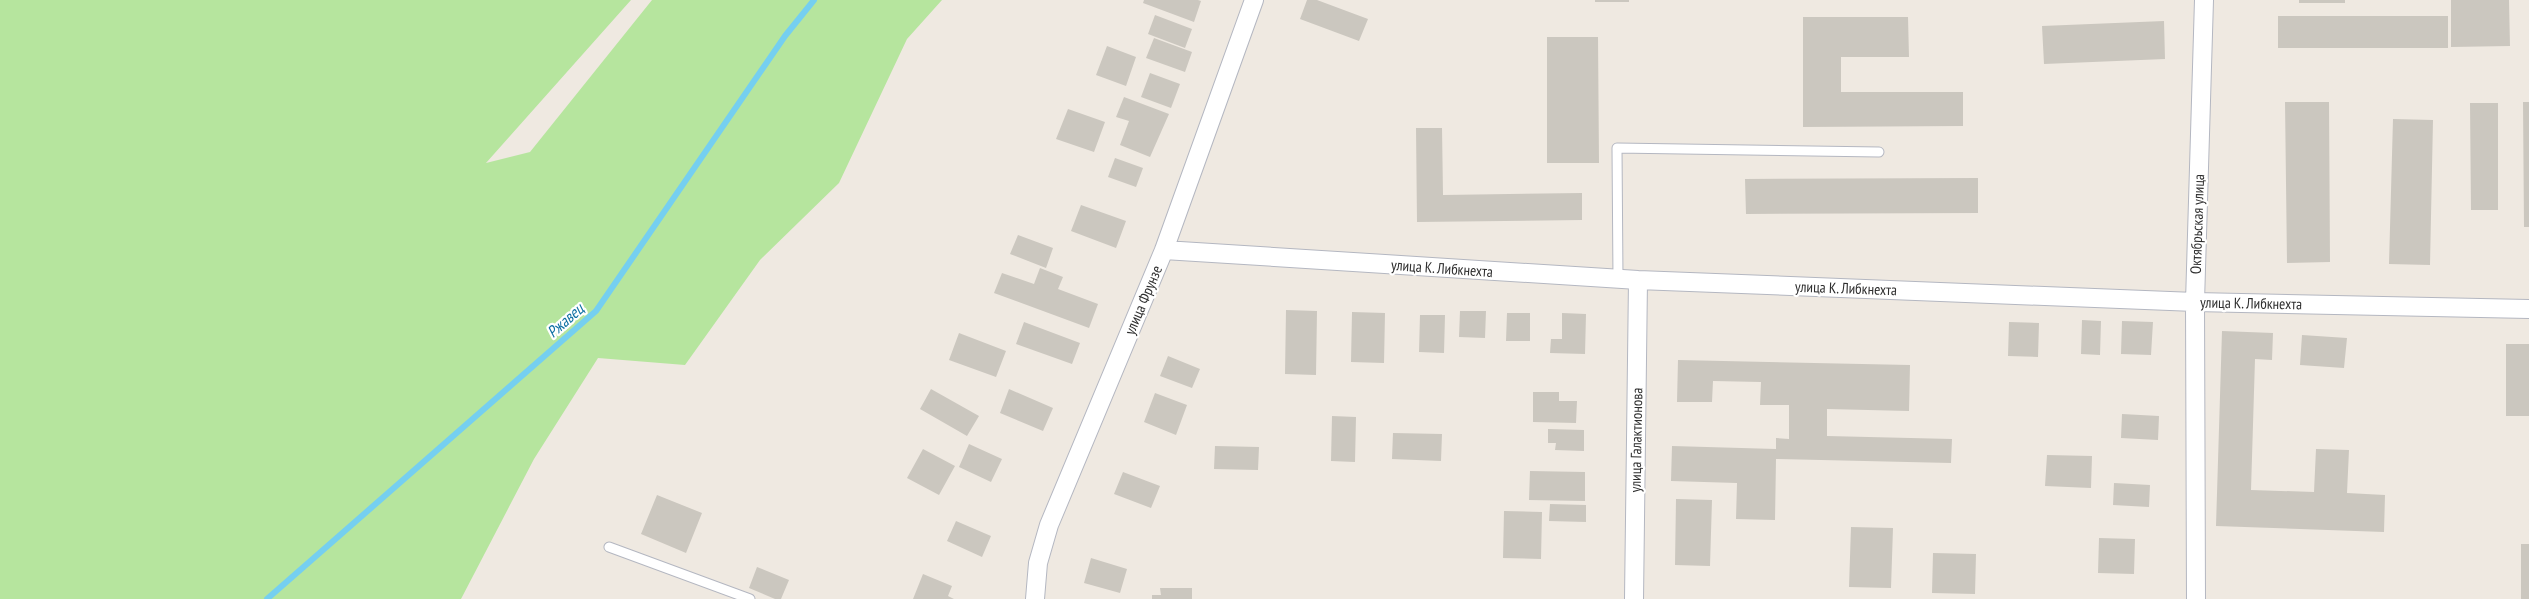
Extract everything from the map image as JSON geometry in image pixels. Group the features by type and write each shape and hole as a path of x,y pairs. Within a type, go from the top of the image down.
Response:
{"street":[{"name":"улица Фрунзе","path":"1034,599 1038,563 1049,525 1164,250 1254,0"},
{"name":"Октябрьская улица","path":"2196,599 2195,302 2204,0"},
{"name":"улица К. Либкнехта","path":"1164,250 1638,280 2195,302 2529,309"},
{"name":"улица Галактионова","path":"1634,599 1638,280"}],"lane":[{"path":"1618,279 1617,148 1879,152"},
{"path":"609,547 707,581 750,599"}],"green space":[{"path":"0,0 631,0 486,163 530,152 652,0 942,0 907,39 839,183 760,260 685,365 598,358 534,459 461,599 0,599"}],"building":[{"path":"1144,0 1201,1 1194,22 1143,3"},
{"path":"1307,0 1317,0 1368,19 1359,41 1300,19"},
{"path":"1595,0 1629,0 1629,2 1595,2"},
{"path":"2299,0 2345,0 2345,3 2299,3"},
{"path":"2451,0 2509,0 2510,46 2451,47"},
{"path":"1155,15 1192,29 1185,48 1148,34"},
{"path":"2278,16 2448,16 2448,48 2278,48"},
{"path":"1803,17 1908,17 1909,57 1841,57 1841,92 1963,92 1963,126 1803,127"},
{"path":"2164,21 2165,59 2044,64 2042,26"},
{"path":"1547,37 1598,37 1599,163 1547,163"},
{"path":"1154,38 1192,52 1185,72 1146,58"},
{"path":"1107,46 1136,57 1126,86 1096,75"},
{"path":"1150,73 1180,84 1171,108 1141,97"},
{"path":"1124,97 1169,114 1150,157 1120,145 1129,121 1116,117"},
{"path":"2285,102 2329,102 2330,262 2287,263"},
{"path":"2523,102 2529,102 2529,227 2524,227"},
{"path":"2470,103 2498,103 2498,210 2471,210"},
{"path":"1068,109 1105,122 1094,152 1056,139"},
{"path":"2393,119 2433,120 2430,265 2389,264"},
{"path":"1416,128 1442,128 1443,195 1582,193 1582,220 1417,222"},
{"path":"1115,158 1143,168 1136,187 1108,177"},
{"path":"1978,178 1978,213 1746,214 1745,179"},
{"path":"1081,205 1126,221 1116,248 1071,231"},
{"path":"1018,235 1053,248 1046,268 1010,254"},
{"path":"1040,268 1063,277 1058,289 1098,304 1089,328 994,293 1002,273 1034,284"},
{"path":"1286,310 1317,311 1316,375 1285,374"},
{"path":"1460,311 1486,311 1485,338 1459,337"},
{"path":"1352,312 1385,313 1384,363 1351,362"},
{"path":"1507,313 1530,313 1530,341 1506,341"},
{"path":"1562,313 1586,314 1585,354 1550,353 1551,339 1562,339"},
{"path":"1420,315 1445,315 1444,353 1419,352"},
{"path":"2082,320 2101,321 2100,355 2081,354"},
{"path":"2122,321 2153,322 2151,355 2121,354"},
{"path":"1024,322 1080,343 1072,364 1016,344"},
{"path":"2009,322 2039,323 2038,357 2008,356"},
{"path":"2222,331 2273,333 2272,360 2255,359 2251,490 2314,492 2316,449 2349,450 2347,493 2385,495 2384,532 2216,526"},
{"path":"959,333 1006,351 996,377 949,360"},
{"path":"2302,335 2347,338 2344,368 2300,365"},
{"path":"2506,344 2529,344 2529,416 2506,416"},
{"path":"1168,356 1200,369 1192,388 1160,376"},
{"path":"1678,360 1910,365 1909,411 1827,409 1827,436 1952,439 1951,463 1776,459 1775,520 1736,519 1737,483 1671,481 1672,446 1776,449 1776,438 1789,439 1789,405 1760,405 1761,382 1713,381 1712,402 1677,402"},
{"path":"931,389 979,416 967,436 920,409"},
{"path":"1009,389 1053,408 1043,431 1000,413"},
{"path":"1533,392 1559,392 1559,401 1577,401 1576,423 1533,422"},
{"path":"1155,393 1187,405 1176,435 1144,422"},
{"path":"2122,414 2159,416 2158,440 2121,438"},
{"path":"1332,416 1356,417 1355,462 1331,461"},
{"path":"1548,429 1584,430 1584,451 1555,450 1556,443 1548,443"},
{"path":"1393,433 1442,434 1441,461 1392,459"},
{"path":"969,444 1002,459 991,482 959,467"},
{"path":"1215,446 1259,447 1258,470 1214,469"},
{"path":"923,449 955,466 939,495 907,478"},
{"path":"2047,455 2092,456 2091,488 2045,486"},
{"path":"1530,471 1585,472 1585,501 1529,500"},
{"path":"1123,472 1160,486 1151,508 1114,494"},
{"path":"2114,483 2150,485 2149,507 2113,505"},
{"path":"657,495 702,513 686,553 641,534"},
{"path":"1676,499 1712,500 1710,566 1675,565"},
{"path":"1550,504 1586,505 1586,522 1549,521"},
{"path":"1504,511 1542,512 1541,559 1503,558"},
{"path":"956,521 991,536 982,557 947,541"},
{"path":"1851,527 1893,528 1891,588 1849,587"},
{"path":"2099,538 2135,539 2134,574 2098,573"},
{"path":"2521,544 2529,544 2529,599 2521,599"},
{"path":"1933,553 1976,554 1975,594 1932,593"},
{"path":"1091,558 1127,569 1120,593 1084,583"},
{"path":"757,567 789,580 781,599 775,599 749,588"},
{"path":"923,574 952,586 948,596 954,599 913,599"},
{"path":"1160,588 1192,588 1192,599 1152,599 1152,595 1161,595"}],"waterway":[{"name":"Ржавец","path":"267,599 596,311 785,36 814,0"}]}
